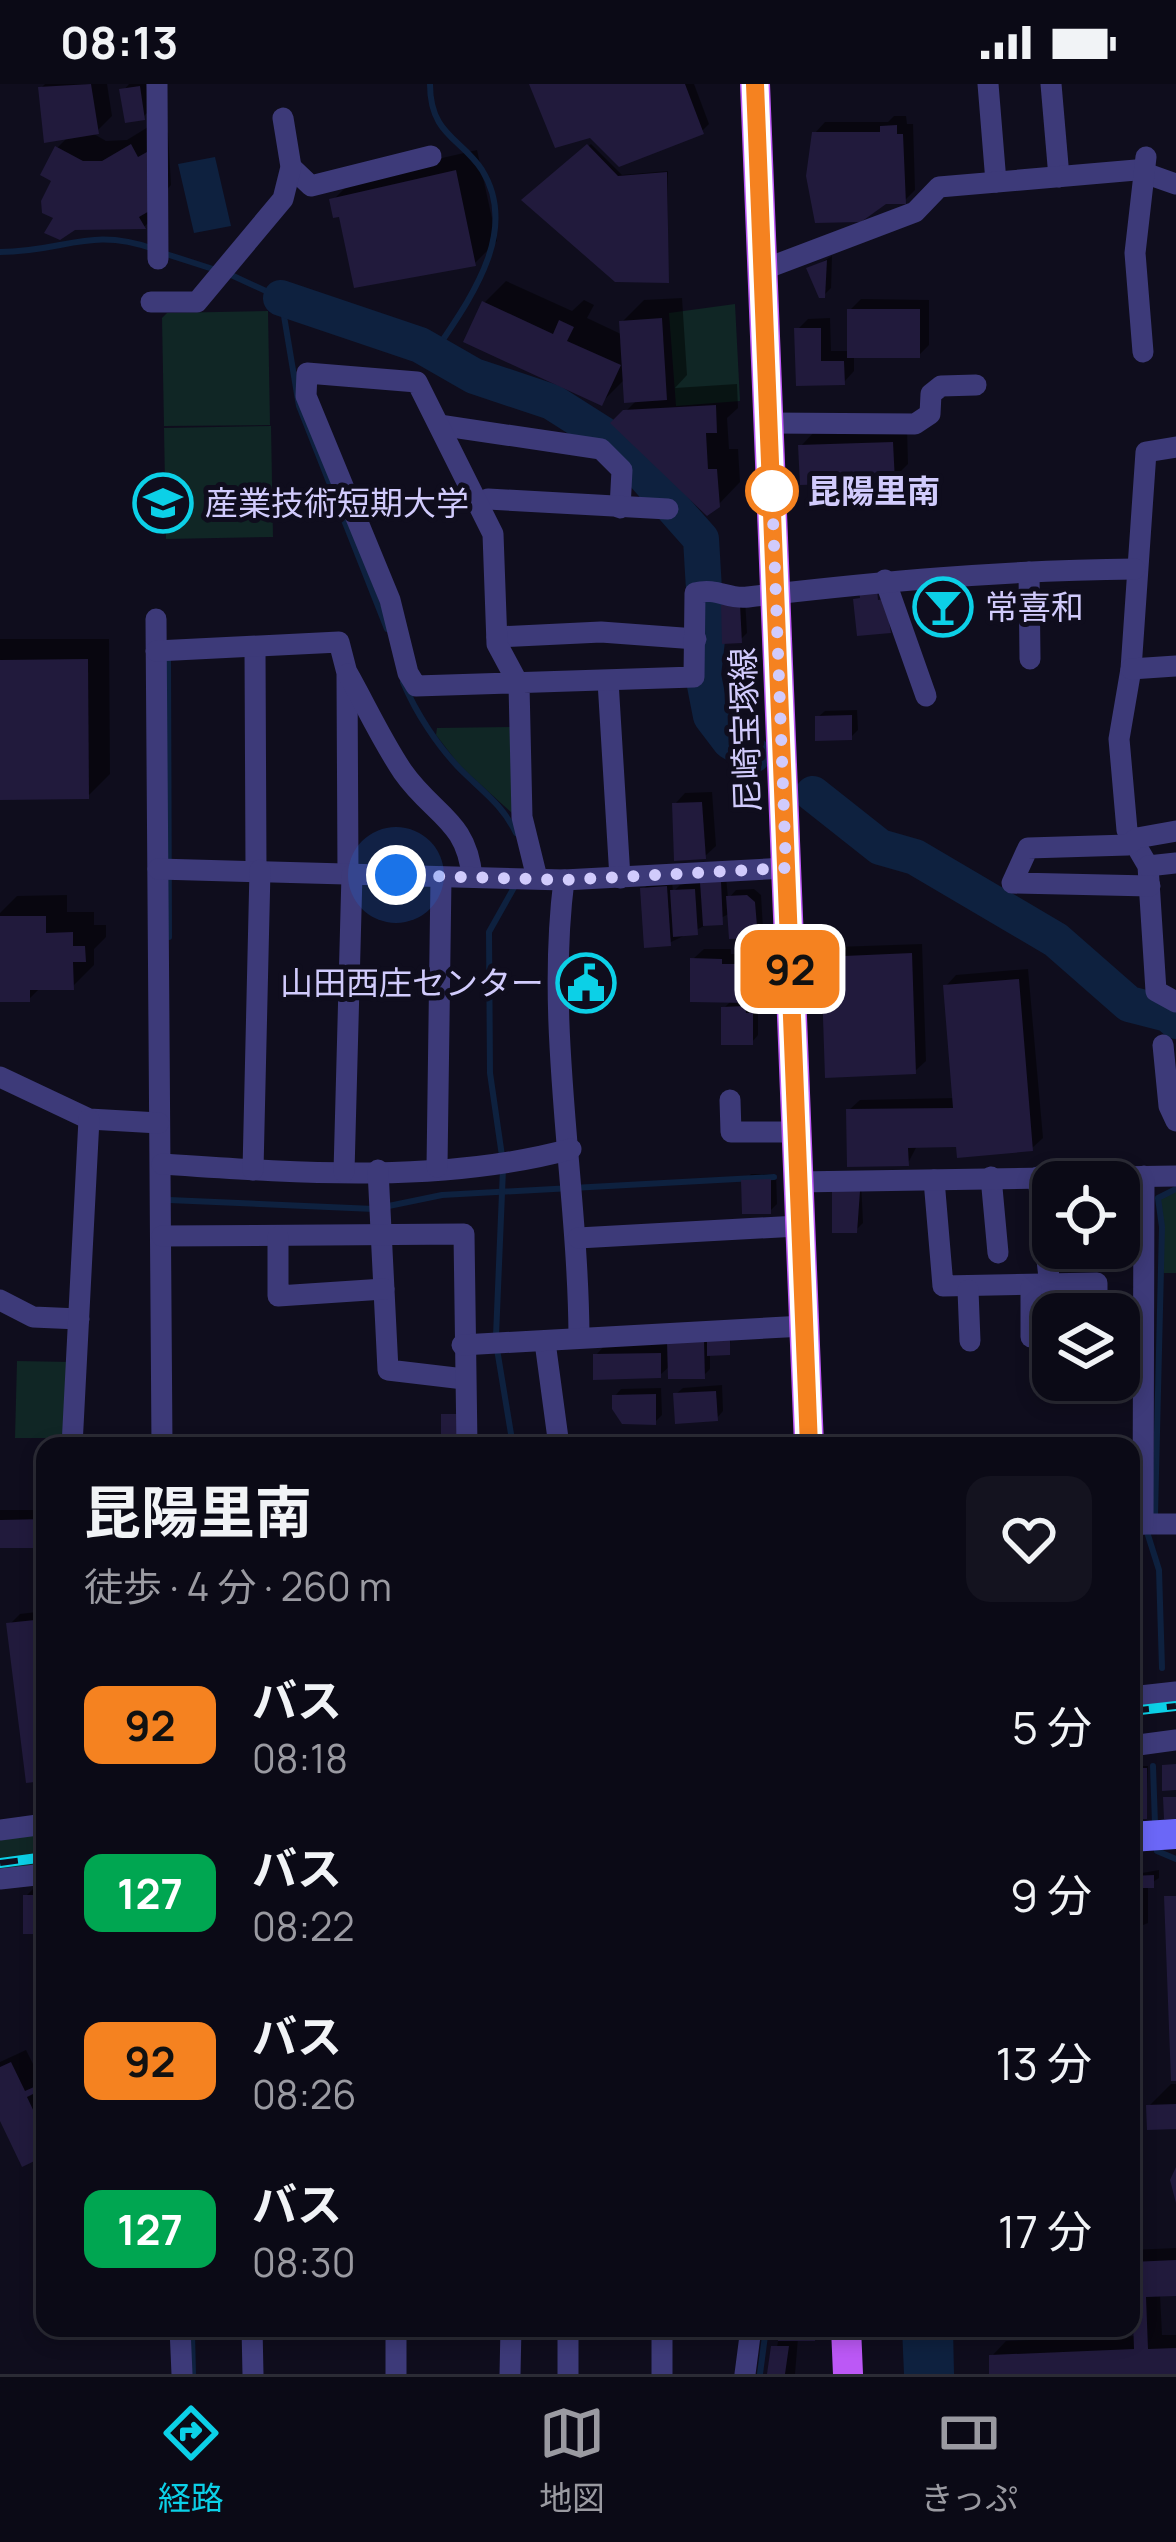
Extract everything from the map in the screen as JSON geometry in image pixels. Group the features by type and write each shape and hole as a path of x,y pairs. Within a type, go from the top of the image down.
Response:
{"main road":[{"name":"尼崎宝塚線","path":"755,84 809,1437"},
{"path":"846,2337 848,2374"}],"street":[{"path":"157,84 158,250"},
{"path":"988,84 996,182"},
{"path":"1051,84 1059,177"},
{"path":"152,302 197,302 283,200 291,167 284,118"},
{"path":"291,167 310,186 431,156"},
{"path":"762,270 915,212 939,187 1146,167 1176,184"},
{"path":"1138,349 1131,300 1146,167"},
{"path":"525,877 519,686 496,637 493,534 417,382 308,373 306,396 390,600 408,674 416,686 519,686 694,677 704,590 736,598 885,580 1135,569"},
{"path":"769,423 915,424 930,414 932,394 941,386 976,386"},
{"path":"439,425 601,449 622,470 620,508"},
{"path":"1176,448 1146,452 1132,669 1119,739 1131,842 1149,876 1156,991 1176,1002"},
{"path":"478,504 488,499 668,509"},
{"path":"1028,572 1030,659"},
{"path":"885,580 926,696"},
{"path":"156,619 162,1437"},
{"path":"496,637 601,632 696,639"},
{"path":"157,651 339,641 347,673 350,874 344,1172"},
{"path":"253,1170 258,870 255,648"},
{"path":"1132,669 1176,665"},
{"path":"347,673 404,772 461,830 470,847 472,877"},
{"path":"608,681 620,878"},
{"path":"1176,832 1131,842 1028,848 1012,883 1149,876 1176,862"},
{"path":"158,868 564,880 786,868"},
{"path":"437,1168 441,877"},
{"path":"564,880 555,948 578,1238 579,1336"},
{"path":"1163,1045 1169,1106 1176,1121"},
{"path":"0,1077 88,1119 159,1123"},
{"path":"730,1100 731,1132 796,1132"},
{"path":"72,1437 88,1119"},
{"path":"162,1164 344,1172 515,1164 571,1149"},
{"path":"378,1170 388,1370 464,1379"},
{"path":"1140,1176 1176,1175"},
{"path":"1139,1437 1144,1176"},
{"path":"991,1177 998,1252"},
{"path":"797,1182 1032,1177"},
{"path":"934,1180 943,1286 968,1290 1097,1283 1097,1293"},
{"path":"578,1238 798,1226"},
{"path":"162,1236 464,1234 467,1437"},
{"path":"278,1237 278,1296 384,1289"},
{"path":"1030,1337 1040,1269"},
{"path":"968,1290 970,1341"},
{"path":"0,1300 33,1317 79,1319"},
{"path":"462,1345 804,1325"},
{"path":"545,1342 558,1437"},
{"path":"1140,1524 1176,1524"},
{"path":"1140,1696 1176,1692"},
{"path":"1140,1745 1176,1740"},
{"path":"0,1830 36,1825"},
{"path":"1140,1836 1176,1834"},
{"path":"0,1879 36,1875"},
{"path":"180,2337 182,2374"},
{"path":"252,2337 253,2374"},
{"path":"396,2337 396,2374"},
{"path":"511,2337 511,2374"},
{"path":"568,2337 568,2374"},
{"path":"662,2337 662,2374"},
{"path":"745,2374 750,2337"}],"green space":[{"path":"735,304 740,401 676,406 669,313"},
{"path":"268,311 270,425 164,426 162,318 167,313"},
{"path":"271,426 273,537 166,539 164,428"},
{"path":"515,727 512,813 460,766 436,735 437,728"},
{"path":"1176,1192 1176,1273 1164,1273 1159,1200"},
{"path":"17,1361 71,1362 66,1429 59,1437 15,1438"},
{"path":"36,1828 36,1871 0,1876 0,1833"}],"water":[{"path":"215,157 231,226 194,233 178,164"},
{"path":"902,2337 953,2337 954,2374 904,2374"}],"building":[{"path":"91,84 99,134 44,143 38,87"},
{"path":"529,84 685,84 704,134 619,167 590,138 555,148"},
{"path":"140,86 145,120 125,123 119,89"},
{"path":"897,125 897,134 903,134 906,204 886,204 861,222 815,223 806,176 812,132 880,132 880,126"},
{"path":"131,144 138,157 147,152 151,210 139,217 146,229 75,230 60,240 44,233 53,218 42,213 41,201 51,181 40,175 55,146 83,161 102,161"},
{"path":"587,144 618,176 667,172 669,283 615,282 521,200"},
{"path":"456,170 476,266 354,288 339,217 333,218 329,199"},
{"path":"827,260 825,298 819,298 806,268"},
{"path":"482,301 553,334 559,320 574,327 567,341 621,365 602,406 463,342"},
{"path":"847,309 920,309 920,358 847,358"},
{"path":"662,318 667,400 624,403 619,321"},
{"path":"794,328 821,328 821,361 844,361 845,385 796,386"},
{"path":"716,405 717,433 706,433 708,469 717,469 720,507 707,516 610,423 623,410"},
{"path":"893,442 895,482 800,485 798,445"},
{"path":"951,581 952,602 963,607 963,620 946,620 928,591 929,583"},
{"path":"877,589 878,600 885,599 891,633 857,636 853,599 860,598 859,591"},
{"path":"740,604 742,643 722,644 721,605"},
{"path":"88,659 89,799 0,800 0,660"},
{"path":"852,715 852,740 815,741 815,716"},
{"path":"702,802 706,859 674,861 672,803"},
{"path":"721,881 723,925 703,926 700,882"},
{"path":"667,886 671,946 644,948 640,888"},
{"path":"695,889 698,935 673,937 670,890"},
{"path":"747,895 755,902 758,938 729,939 726,896"},
{"path":"0,916 46,916 46,933 73,932 73,946 85,946 86,962 73,962 74,990 30,990 30,1002 0,1002"},
{"path":"912,953 916,1074 825,1078 821,957"},
{"path":"690,958 722,959 722,964 736,964 736,973 749,973 749,1003 690,1002"},
{"name":"山田西庄センター","path":"594,967 596,997 577,999 576,968"},
{"path":"1019,979 1033,1151 957,1158 956,1147 908,1148 909,1166 847,1167 846,1109 953,1108 943,985"},
{"path":"745,1006 746,1013 753,1013 753,1045 721,1045 721,1007"},
{"path":"771,1179 771,1214 742,1214 741,1180"},
{"path":"832,1190 860,1191 857,1233 832,1233"},
{"path":"730,1337 730,1355 707,1356 707,1338"},
{"path":"704,1340 705,1379 668,1379 667,1341"},
{"path":"661,1353 661,1378 593,1380 593,1354"},
{"path":"716,1391 718,1421 675,1424 673,1393"},
{"path":"656,1394 656,1425 622,1424 612,1409 612,1395"},
{"path":"441,1414 459,1414 459,1437 441,1437"},
{"path":"36,1519 36,1548 0,1548 0,1520"},
{"path":"35,1620 36,1782 26,1783 6,1623"},
{"path":"1176,1764 1176,1790 1162,1791 1162,1765"},
{"path":"1140,1768 1147,1768 1147,1819 1140,1819"},
{"path":"1163,1797 1176,1797 1176,1819 1164,1819"},
{"path":"1154,1875 1154,1888 1143,1888 1142,1933 1140,1933 1140,1876"},
{"path":"23,1895 36,1895 36,1934 23,1934"},
{"path":"1164,1896 1176,1896 1176,2081 1171,2081"},
{"path":"11,2062 25,2091 36,2090 27,2097 36,2116 36,2160 22,2167 0,2121 0,2067"},
{"path":"1176,2104 1176,2129 1147,2130 1146,2105"},
{"path":"1176,2167 1176,2203 1170,2180"},
{"path":"1176,2260 1176,2296 1146,2297 1148,2349 1176,2348 1176,2374 989,2374 989,2355 1134,2349 1134,2337 1140,2337 1140,2262"},
{"path":"778,2337 815,2337 815,2341 778,2341"},
{"path":"771,2346 789,2346 785,2374 767,2374"}],"waterway":[{"path":"430,84 435,114 482,170 496,218 493,242 474,290 434,353"},
{"path":"0,252 94,240 154,249"},
{"path":"166,254 216,270"},
{"path":"229,274 281,298 299,406 387,629"},
{"path":"281,298 420,345 474,376 552,402 615,442 701,539 707,640 703,675 711,716 730,741 753,755"},
{"path":"168,656 169,937"},
{"path":"403,682 435,739 498,806 516,833"},
{"path":"813,794 880,847 915,857 1056,940 1129,1004 1168,1014 1176,1021"},
{"path":"502,1156 490,1073 489,932 516,884"},
{"path":"496,1336 503,1169"},
{"path":"169,1200 374,1209 442,1195 774,1177"},
{"path":"1155,1515 1162,1227 1158,1198 1176,1189"},
{"path":"497,1349 512,1437"},
{"path":"1147,1532 1159,1570 1162,1668"},
{"path":"1153,1766 1155,1824"},
{"path":"1157,1851 1176,1859"},
{"path":"192,2337 193,2374"},
{"path":"760,2374 765,2337"}],"railway":[{"path":"1140,1710 1176,1706"},
{"path":"0,1863 36,1858"}],"bus line":[{"name":"92","path":"755,84 809,1437"}],"place":[{"name":"昆陽里南","path":"772,491"},
{"name":"産業技術短期大学","path":"163,503"},
{"name":"常喜和","path":"943,607"},
{"name":"山田西庄センター","path":"586,983"}],"route":[{"path":"396,875 564,880 786,868 772,491"}]}
